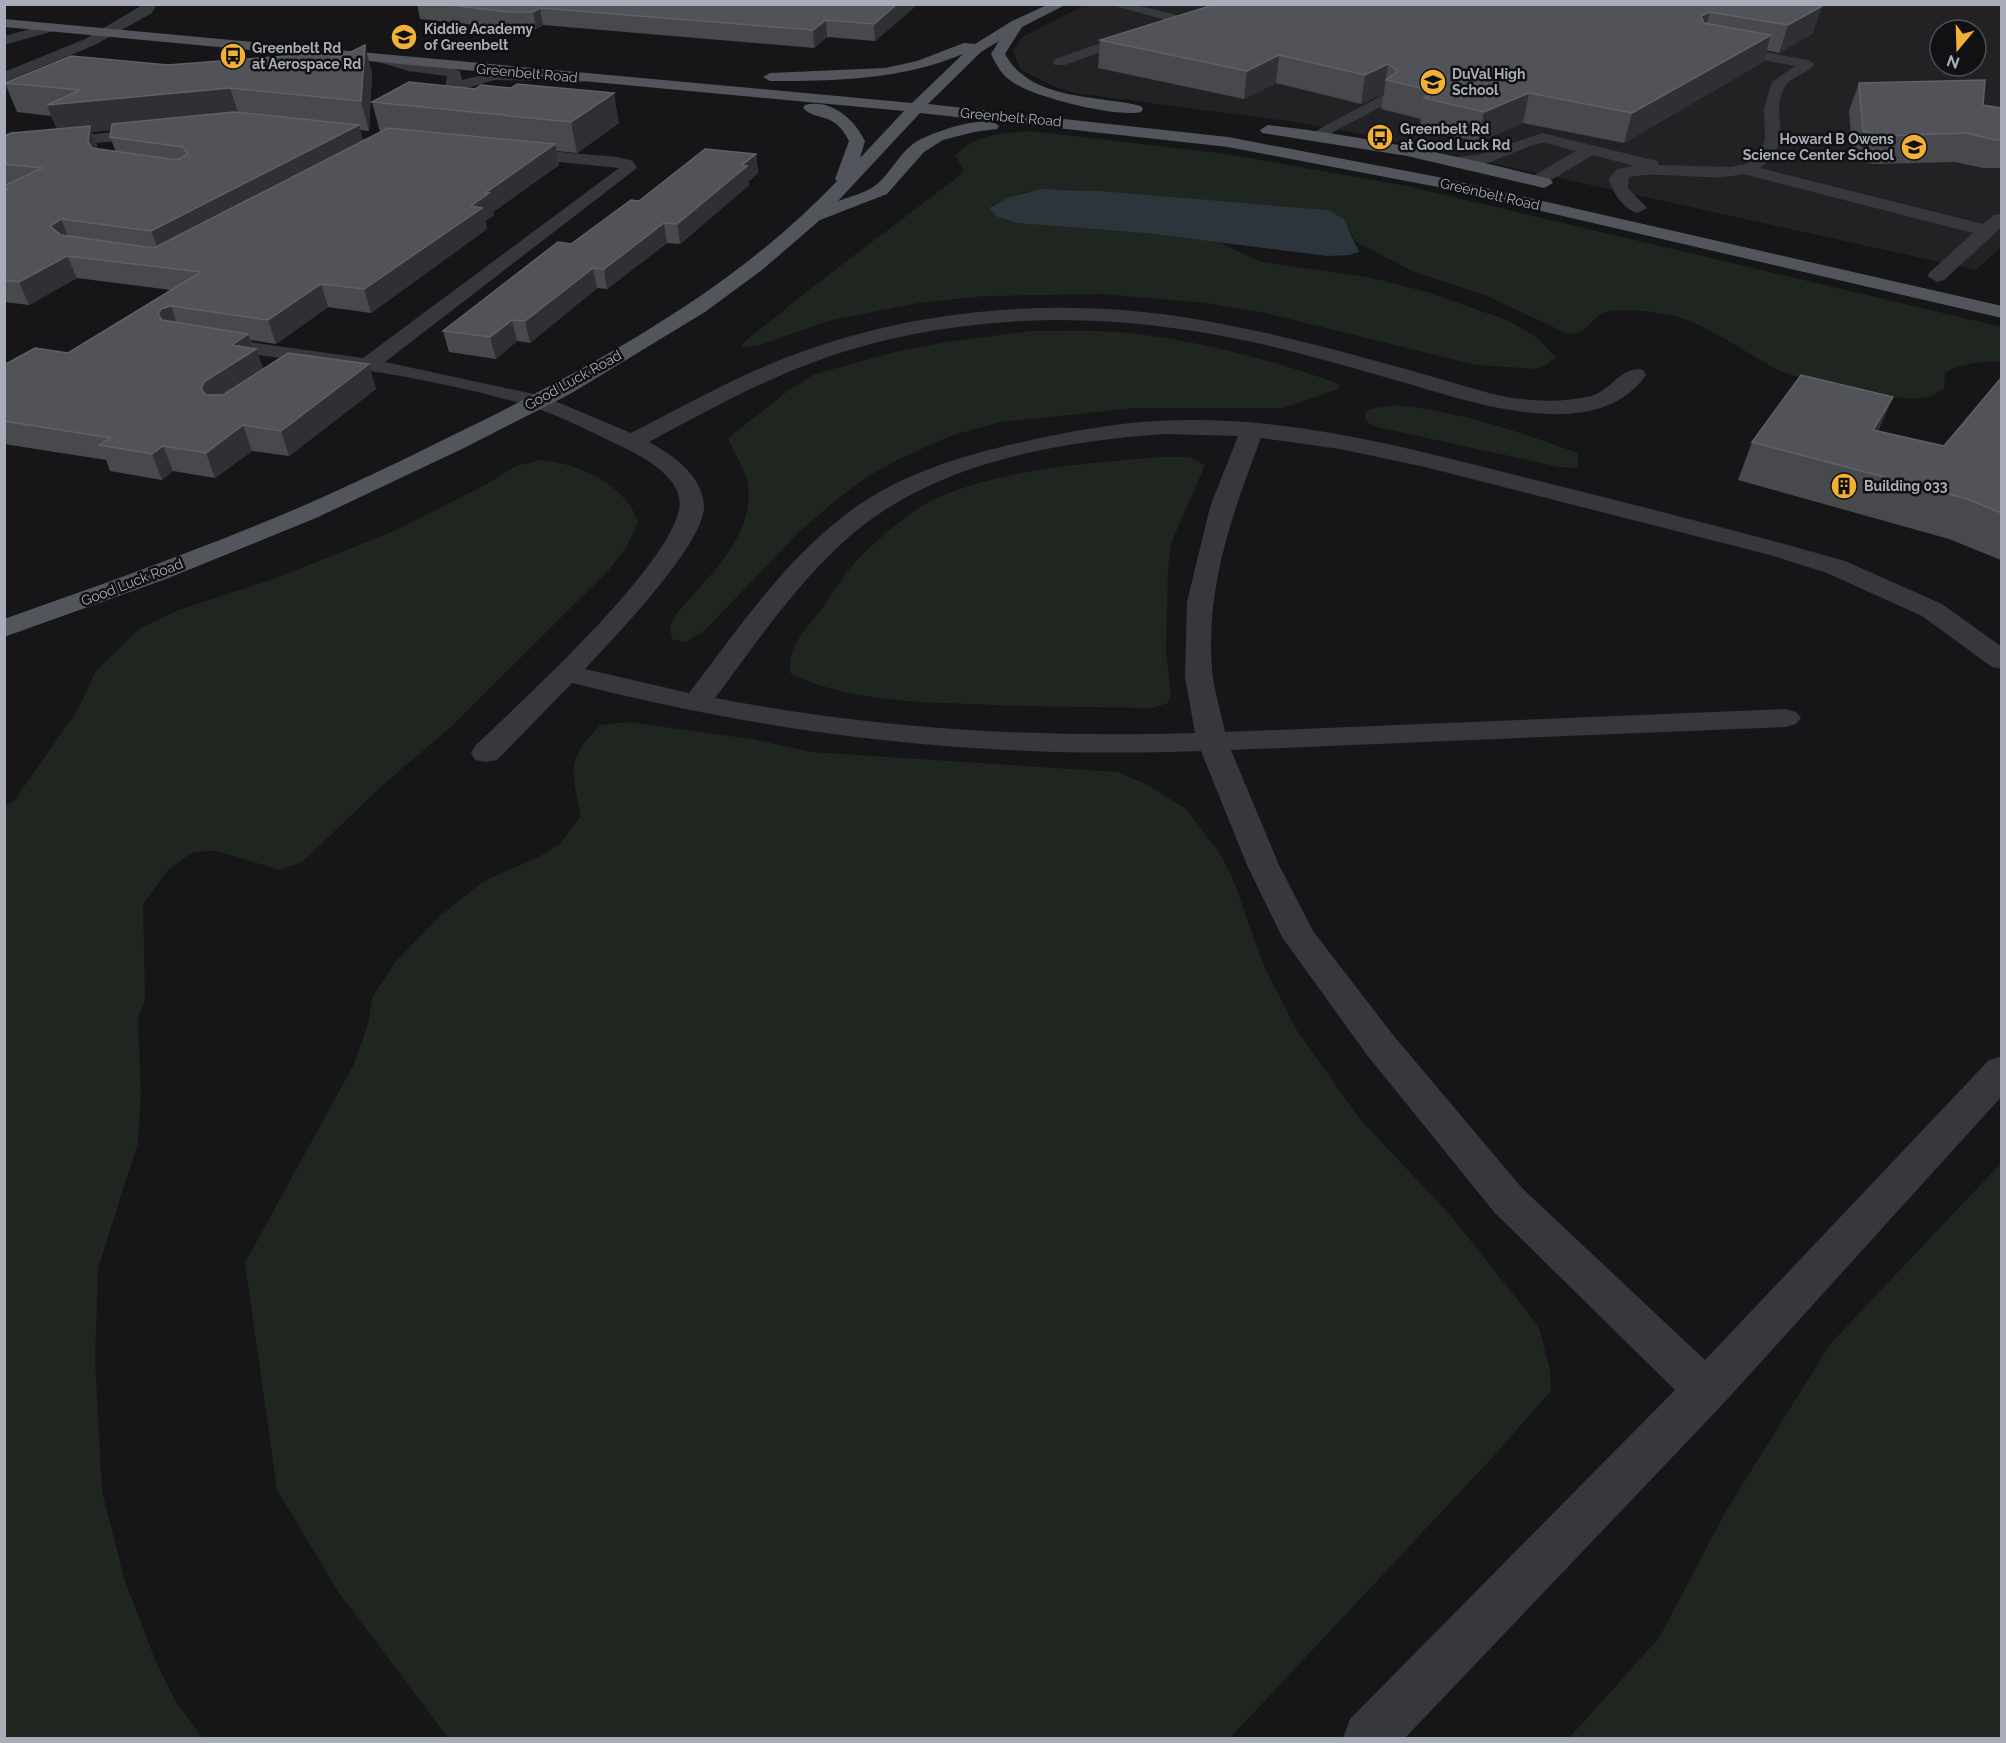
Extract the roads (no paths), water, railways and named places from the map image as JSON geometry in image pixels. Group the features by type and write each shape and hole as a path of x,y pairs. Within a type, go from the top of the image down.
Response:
{"main road":[{"name":"Good Luck Road","path":"4,629 157,573 307,513 536,402 698,308 755,266 812,218 958,64 996,36 1061,4"},
{"name":"Greenbelt Road","path":"4,10 1151,114 1069,98 1018,80 1009,74 998,54 1017,24"},
{"path":"4,23 383,59"},
{"path":"741,77 838,76 880,72 921,64 996,36"},
{"name":"Greenbelt Road","path":"583,78 1107,127 1228,142 1438,182 2001,312"},
{"path":"583,78 769,101 837,115 851,126 857,141 842,187"},
{"name":"Greenbelt Road","path":"1178,120 1316,135 1456,162 1559,187"},
{"path":"812,218 869,197 881,190 918,148 936,137 973,127 1024,124 1103,131 1321,160"},
{"path":"1438,182 1537,181"},
{"path":"1604,199 1661,213"},
{"path":"1914,271 1958,281"}],"street":[{"path":"4,78 106,33 147,10 151,4"},
{"path":"1113,4 1182,20"},
{"path":"1060,62 1227,4"},
{"path":"5,45 49,27"},
{"path":"1638,208 1620,189 1618,179 1623,172 1634,169 1662,168 1718,172 1746,170 1759,165 1772,142 1772,105 1779,93 1780,82 1808,64 1702,45"},
{"path":"383,59 408,67 446,70 455,74 453,87 495,76 583,78"},
{"path":"4,62 36,65"},
{"path":"1316,135 1383,100"},
{"path":"4,148 169,132"},
{"path":"104,159 109,138"},
{"path":"1456,162 1492,157 1542,138 1662,168"},
{"path":"1537,181 1590,150"},
{"path":"367,365 629,168 618,162 492,151"},
{"path":"1746,170 1987,231"},
{"path":"1937,276 2001,217"},
{"path":"632,442 719,397 811,356 919,327 1012,316 1118,316 1216,328 1293,345 1508,404 1589,403 1605,399 1620,390 1635,375"},
{"path":"190,340 367,365 536,402 632,442 678,473 690,490 692,508 688,528 671,552 567,673 486,753"},
{"path":"280,375 308,356"},
{"path":"697,702 813,556 856,519 899,493 945,470 1004,452 1118,432 1208,426 1340,440 1426,459 1790,553 1836,567 1932,610 2001,662"},
{"path":"1252,430 1222,507 1206,567 1200,602 1199,677 1212,741 1263,865 1299,937 1380,1046 1508,1200 1706,1390"},
{"path":"567,673 636,691 779,719 898,733 1022,743 1212,741 1786,718"},
{"path":"1369,1738 1706,1390 2001,1070"}],"place":[{"name":"Kiddie Academy of Greenbelt","path":"404,37"},
{"name":"Greenbelt Rd at Aerospace Rd","path":"233,56"},
{"name":"DuVal High School","path":"1433,82"},
{"name":"Greenbelt Rd at Good Luck Rd","path":"1380,137"},
{"name":"Howard B Owens Science Center School","path":"1914,147"},
{"name":"Building 033","path":"1844,486"}]}
